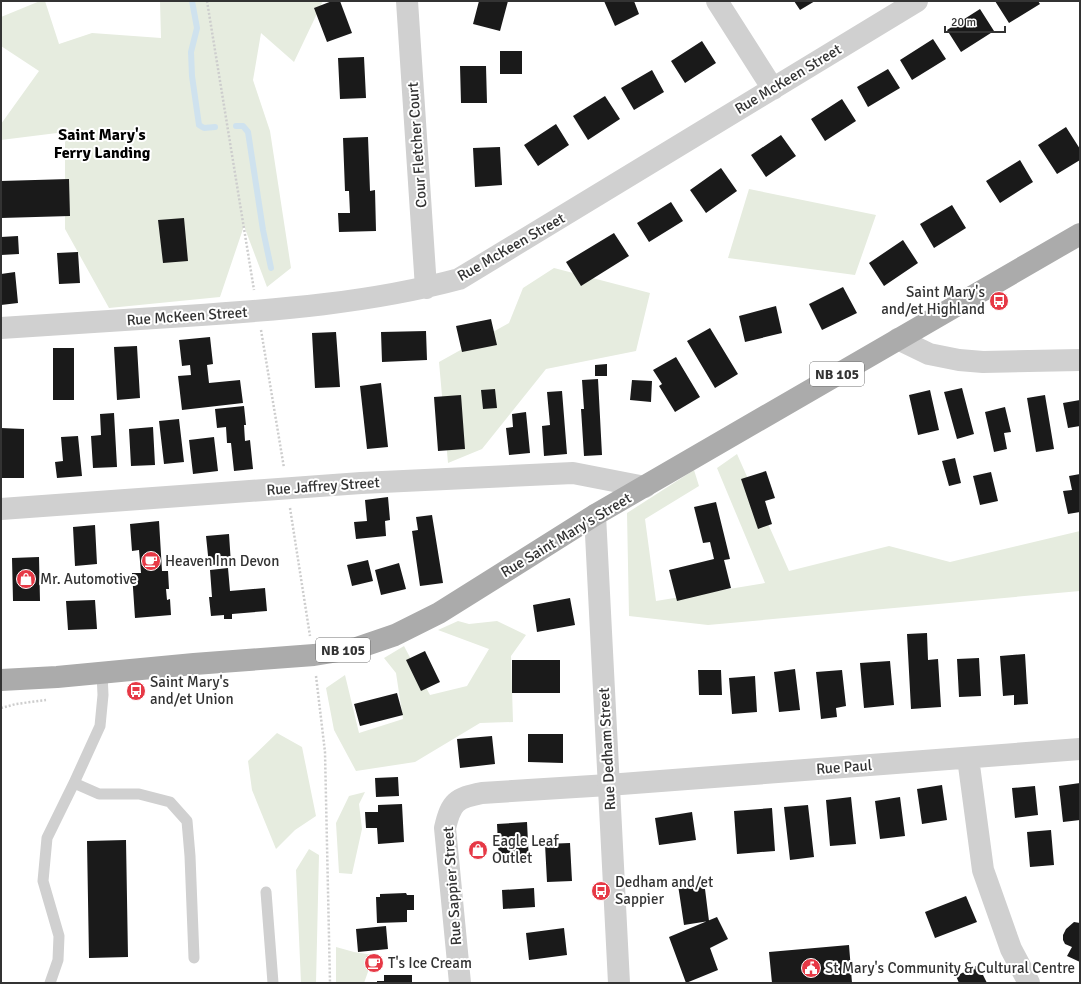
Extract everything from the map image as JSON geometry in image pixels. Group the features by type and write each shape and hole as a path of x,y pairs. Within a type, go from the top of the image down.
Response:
{"main road":[{"name":"Rue Saint Mary's Street","path":"1,680 57,677 194,664 314,655 357,648 395,636 439,613 595,515 1080,234"},
{"path":"1,693 57,677"}],"street":[{"name":"Cour Fletcher Court","path":"407,1 426,288"},
{"path":"717,1 773,89"},
{"name":"Rue McKeen Street","path":"1,328 258,312 383,297 459,279 917,1"},
{"path":"898,339 929,354 959,360 983,362 1080,360"},
{"name":"Rue Jaffrey Street","path":"1,509 361,483 573,473 645,487"},
{"name":"Rue Dedham Street","path":"595,515 619,983"},
{"name":"Rue Paul","path":"608,785 1080,749"},
{"path":"968,758 983,870 1011,949 1029,983"},
{"name":"Rue Sappier Street","path":"460,983 445,828 450,810 464,797 482,793 608,785"}],"lane":[{"path":"50,983 58,960 59,936 43,881 47,838 100,726 103,695 102,673"},
{"path":"74,783 99,794 139,794 170,802 187,821 190,856 194,958"},
{"path":"266,892 274,983"}],"shaded area":[{"path":"40,1 45,1 59,44 92,33 161,38 160,1 323,1 294,62 261,33 253,80 270,131 291,268 267,287 244,226 220,297 109,308 65,229 65,132 1,140 1,124 39,71 1,46 1,17"},
{"path":"749,189 876,215 855,275 728,258"},
{"path":"554,268 650,293 636,351 546,369 482,449 448,463 439,362 509,323 523,288"},
{"path":"737,454 789,571 889,546 950,562 1080,531 1080,591 708,625 629,616 627,513 694,470 699,486 645,519 656,601 765,583 717,468"},
{"path":"458,621 469,624 497,621 526,635 511,656 513,722 480,723 415,762 356,771 334,730 326,688 345,675 359,733 403,719 396,673 384,658 404,646 430,695 467,686 489,649 438,630"},
{"path":"277,733 302,747 316,816 295,830 276,849 252,790 248,761"},
{"path":"365,792 359,804 362,829 352,874 339,873 336,823 349,796"},
{"path":"309,849 319,855 316,983 301,983 296,870"},
{"path":"336,947 374,955 364,983 336,983"}],"building":[{"path":"332,1 340,1 352,33 327,42 314,8"},
{"path":"479,1 508,1 500,31 473,24"},
{"path":"604,1 634,1 639,14 615,26"},
{"path":"794,1 815,1 800,10"},
{"path":"995,1 1038,1 1040,4 1009,23"},
{"path":"980,9 994,31 961,52 947,30"},
{"path":"933,39 946,59 912,80 900,60"},
{"path":"702,41 716,63 685,83 671,61"},
{"path":"500,51 522,51 522,74 500,74"},
{"path":"364,57 366,98 340,99 338,58"},
{"path":"460,66 486,66 487,103 461,103"},
{"path":"888,69 900,88 868,107 857,87"},
{"path":"652,70 664,92 634,110 621,88"},
{"path":"605,96 620,119 588,140 573,116"},
{"path":"842,99 856,121 825,141 811,119"},
{"path":"556,124 569,145 538,166 524,145"},
{"path":"1066,127 1080,149 1080,160 1057,174 1038,145"},
{"path":"781,135 796,156 766,177 751,155"},
{"path":"368,137 370,191 375,190 376,231 339,232 338,213 350,213 349,191 345,191 343,138"},
{"path":"500,147 502,185 475,187 473,148"},
{"path":"1020,160 1033,182 1000,203 986,181"},
{"path":"721,168 737,191 706,213 690,190"},
{"path":"69,179 70,216 1,218 1,181"},
{"path":"671,202 683,221 649,242 637,223"},
{"path":"952,205 966,228 934,248 920,224"},
{"path":"184,218 188,261 163,263 158,220"},
{"path":"614,233 629,256 581,286 566,262"},
{"path":"18,236 19,254 1,255 1,237"},
{"path":"903,240 918,263 884,286 869,263"},
{"path":"78,252 80,283 59,284 57,253"},
{"path":"15,272 18,303 1,305 1,274"},
{"path":"843,287 857,313 822,330 809,304"},
{"path":"776,306 782,333 745,342 739,316"},
{"path":"491,319 497,345 462,352 456,326"},
{"path":"710,328 738,374 715,388 687,341"},
{"path":"426,331 427,360 382,362 381,332"},
{"path":"336,332 340,387 315,388 312,333"},
{"path":"210,337 213,364 207,365 209,383 240,380 243,403 182,410 178,376 191,375 190,365 182,366 179,340"},
{"path":"137,346 140,398 117,400 114,347"},
{"path":"53,348 74,348 74,400 53,400"},
{"path":"676,357 700,397 675,412 659,386 662,384 653,370"},
{"path":"607,364 607,376 595,376 595,365"},
{"path":"598,379 602,455 584,456 581,409 584,409 582,380"},
{"path":"632,380 652,381 651,402 630,400"},
{"path":"381,383 388,447 367,449 360,386"},
{"path":"962,388 974,434 957,439 944,392"},
{"path":"495,389 497,408 483,409 481,390"},
{"path":"930,390 939,430 918,435 909,395"},
{"path":"562,391 567,454 544,456 542,426 550,425 547,392"},
{"path":"461,395 465,449 438,451 434,397"},
{"path":"1045,395 1054,449 1036,452 1027,398"},
{"path":"1080,400 1080,426 1068,428 1063,403"},
{"path":"244,406 246,425 244,425 245,441 250,440 253,469 234,471 231,443 227,443 226,427 217,428 215,409"},
{"path":"1005,407 1011,432 1004,433 1007,449 994,452 985,412"},
{"path":"526,412 530,453 509,455 506,428 513,427 512,414"},
{"path":"114,413 117,467 93,468 91,436 101,435 100,414"},
{"path":"179,419 184,462 164,464 159,421"},
{"path":"153,427 155,465 131,466 129,429"},
{"path":"1,428 24,429 24,478 1,478"},
{"path":"78,436 82,476 57,478 55,462 63,461 61,437"},
{"path":"214,437 218,471 193,474 189,440"},
{"path":"955,458 961,483 949,486 942,461"},
{"path":"766,471 775,498 765,501 772,524 758,529 741,479"},
{"path":"991,472 998,501 980,505 973,476"},
{"path":"1080,474 1080,512 1068,514 1063,491 1072,490 1069,476"},
{"path":"388,497 390,520 385,521 386,536 356,539 354,522 367,521 365,500"},
{"path":"716,502 730,559 724,560 731,588 677,601 669,570 714,559 710,542 703,543 694,507"},
{"path":"432,515 443,583 420,586 412,531 418,530 416,517"},
{"name":"Heaven Inn Devon","path":"159,521 162,571 168,571 169,589 166,589 167,600 170,599 171,615 135,618 132,573 141,573 139,550 132,551 130,524"},
{"path":"95,525 97,564 75,566 73,527"},
{"path":"229,534 231,564 209,565 206,536"},
{"name":"Mr. Automotive","path":"39,557 40,601 13,601 12,558"},
{"path":"368,560 373,581 352,586 347,565"},
{"path":"399,563 406,589 381,595 375,570"},
{"path":"228,568 230,591 265,588 267,611 232,614 232,619 224,619 224,615 211,616 209,597 212,597 210,570"},
{"path":"570,598 575,625 537,632 533,605"},
{"path":"95,600 97,629 68,630 66,601"},
{"path":"927,633 928,660 938,659 941,707 911,709 907,634"},
{"path":"425,651 440,682 421,691 406,660"},
{"path":"1025,654 1028,704 1014,705 1014,695 1003,696 1000,656"},
{"path":"979,658 981,696 959,697 957,659"},
{"path":"512,660 560,660 560,693 512,693"},
{"path":"890,661 894,705 864,708 860,663"},
{"path":"795,669 800,710 779,712 774,672"},
{"path":"698,670 721,670 722,695 699,695"},
{"path":"842,670 846,706 836,708 837,717 821,719 816,672"},
{"path":"755,676 757,712 732,714 729,678"},
{"path":"397,693 403,715 360,726 354,704"},
{"path":"528,734 563,734 563,763 528,762"},
{"path":"492,736 495,764 460,768 457,739"},
{"path":"398,777 399,796 376,797 375,778"},
{"path":"1080,783 1080,820 1063,822 1059,786"},
{"path":"942,785 947,820 922,824 917,789"},
{"path":"1035,786 1038,815 1015,818 1012,788"},
{"path":"851,797 856,844 830,846 826,800"},
{"path":"900,797 905,836 880,839 875,801"},
{"path":"402,804 404,842 378,844 377,828 366,828 365,812 378,812 378,805"},
{"path":"808,805 814,857 790,860 784,807"},
{"path":"772,808 775,851 737,854 734,811"},
{"path":"692,812 696,840 659,845 655,818"},
{"path":"527,822 529,862 499,863 497,824"},
{"path":"1051,830 1054,865 1030,867 1027,832"},
{"path":"126,840 128,957 89,958 87,841"},
{"path":"570,843 572,881 547,882 545,844"},
{"path":"704,881 709,921 684,925 678,885"},
{"path":"534,888 535,907 503,909 502,890"},
{"path":"406,893 407,895 414,895 414,910 407,910 407,922 377,923 376,897 380,897 380,894"},
{"path":"966,896 977,922 935,938 925,912"},
{"path":"717,917 728,939 710,948 718,970 686,983 669,937"},
{"path":"1074,922 1080,923 1080,962 1067,956 1072,947 1065,944 1063,940 1063,935 1066,929"},
{"path":"386,926 388,949 358,952 356,929"},
{"path":"564,928 567,955 529,960 526,933"},
{"name":"St Mary's Community & Cultural Centre","path":"849,945 852,983 772,983 769,952"},
{"path":"377,956 381,964 372,970 367,962"},
{"path":"978,965 987,983 959,983 956,976"},
{"path":"384,975 412,975 412,983 377,983 377,981 384,981"}],"waterway":[{"path":"192,1 197,28 191,52 192,76 199,125 204,128 215,127"},
{"path":"236,126 243,126 248,132 263,230 271,268"}],"place":[{"name":"Saint Mary's and/et Highland","path":"999,301"},
{"name":"Heaven Inn Devon","path":"151,561"},
{"name":"Mr. Automotive","path":"26,579"},
{"name":"Saint Mary's and/et Union","path":"136,691"},
{"name":"Eagle Leaf Outlet","path":"478,850"},
{"name":"Dedham and/et Sappier","path":"601,891"},
{"name":"T's Ice Cream","path":"374,963"},
{"name":"St Mary's Community & Cultural Centre","path":"811,968"}],"district":[{"name":"Saint Mary's Ferry Landing","path":"102,144"}]}
